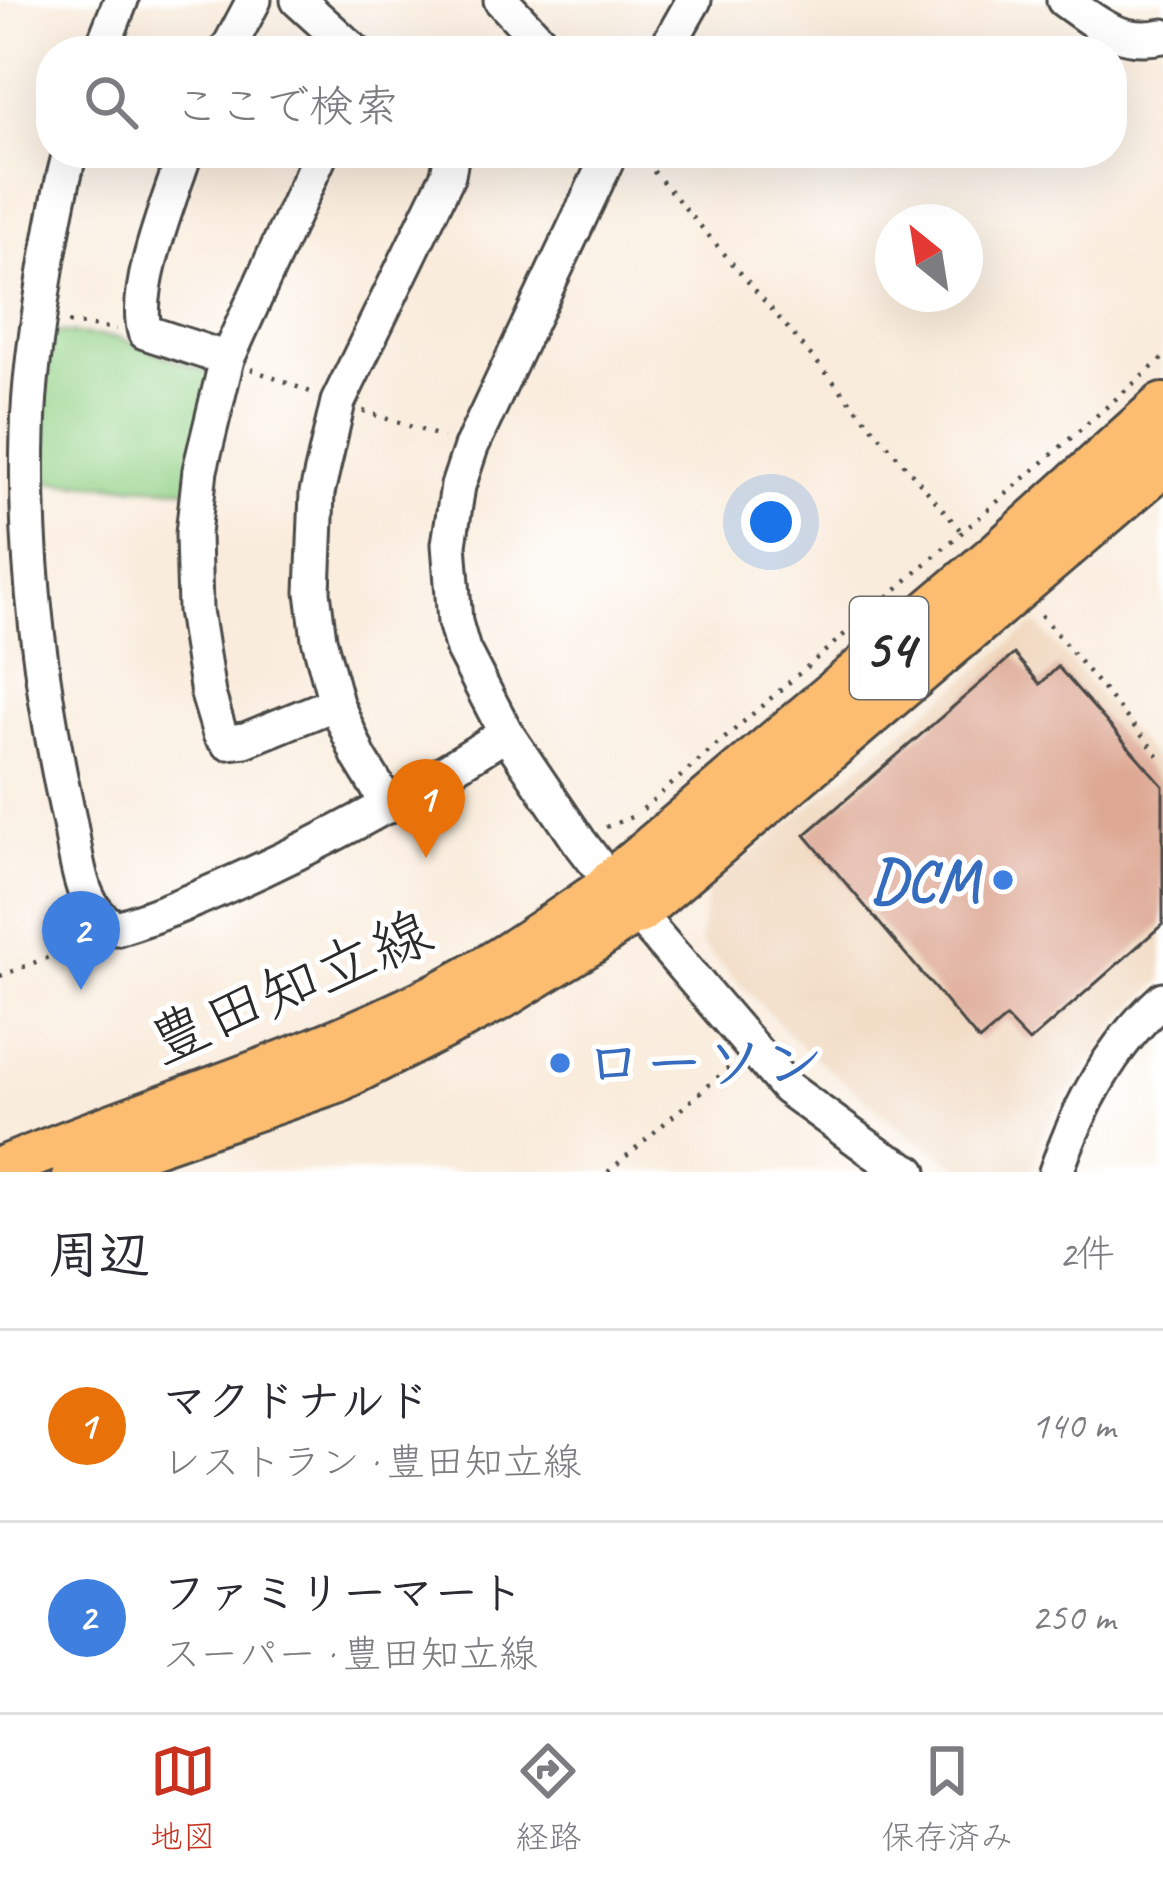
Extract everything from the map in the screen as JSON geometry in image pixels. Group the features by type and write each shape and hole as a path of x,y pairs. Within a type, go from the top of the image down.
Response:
{"highway":[{"name":"54","path":"624,897 1163,408"},
{"name":"54","path":"624,897 1163,461"}],"main road":[{"name":"豊田知立線","path":"0,1169 240,1079 434,996 624,897"},
{"name":"豊田知立線","path":"74,1172 337,1081 501,998 591,943 624,897"}],"street":[{"path":"107,36 121,0"},
{"path":"235,36 254,0"},
{"path":"298,0 338,36"},
{"path":"501,0 535,36"},
{"path":"674,36 694,0"},
{"path":"1064,0 1120,36"},
{"path":"1127,39 1163,36"},
{"path":"66,168 38,320 28,434 31,573 45,694 85,890 97,915 117,928 233,884 346,830 506,733"},
{"path":"180,168 154,250 142,300 142,326 145,332 226,359"},
{"path":"314,168 226,359 200,470 193,551 199,644 208,694 227,742 336,703"},
{"path":"389,806 359,757 336,703 319,640 313,592 317,493 338,402 449,168"},
{"path":"603,168 471,447 458,486 449,544 455,622 463,650 506,733 579,842 752,1048 787,1088 880,1156 910,1172"},
{"path":"1056,1172 1078,1112 1113,1055 1140,1019 1163,999"}],"path":[{"path":"651,168 962,532"},
{"path":"38,320 145,332"},
{"path":"579,842 634,816 1163,358"},
{"path":"226,359 471,447"},
{"path":"1041,615 1163,761"},
{"path":"0,976 117,928"},
{"path":"608,1172 752,1048"}],"shaded area":[{"path":"1036,623 1163,769 1163,980 1125,1014 1060,1107 1045,1131 1031,1172 967,1172 913,1138 803,1048 700,943 708,889"}],"green space":[{"path":"51,332 120,338 212,374 190,489 41,481"}],"building":[{"name":"DCM","path":"1014,654 1040,684 1058,667 1163,786 1163,924 1029,1042 1006,1018 979,1041 805,835"}],"place":[{"name":"マクドナルド","path":"426,858"},
{"name":"DCM","path":"1003,880"},
{"name":"ファミリーマート","path":"81,990"},
{"name":"ローソン","path":"560,1063"}]}
